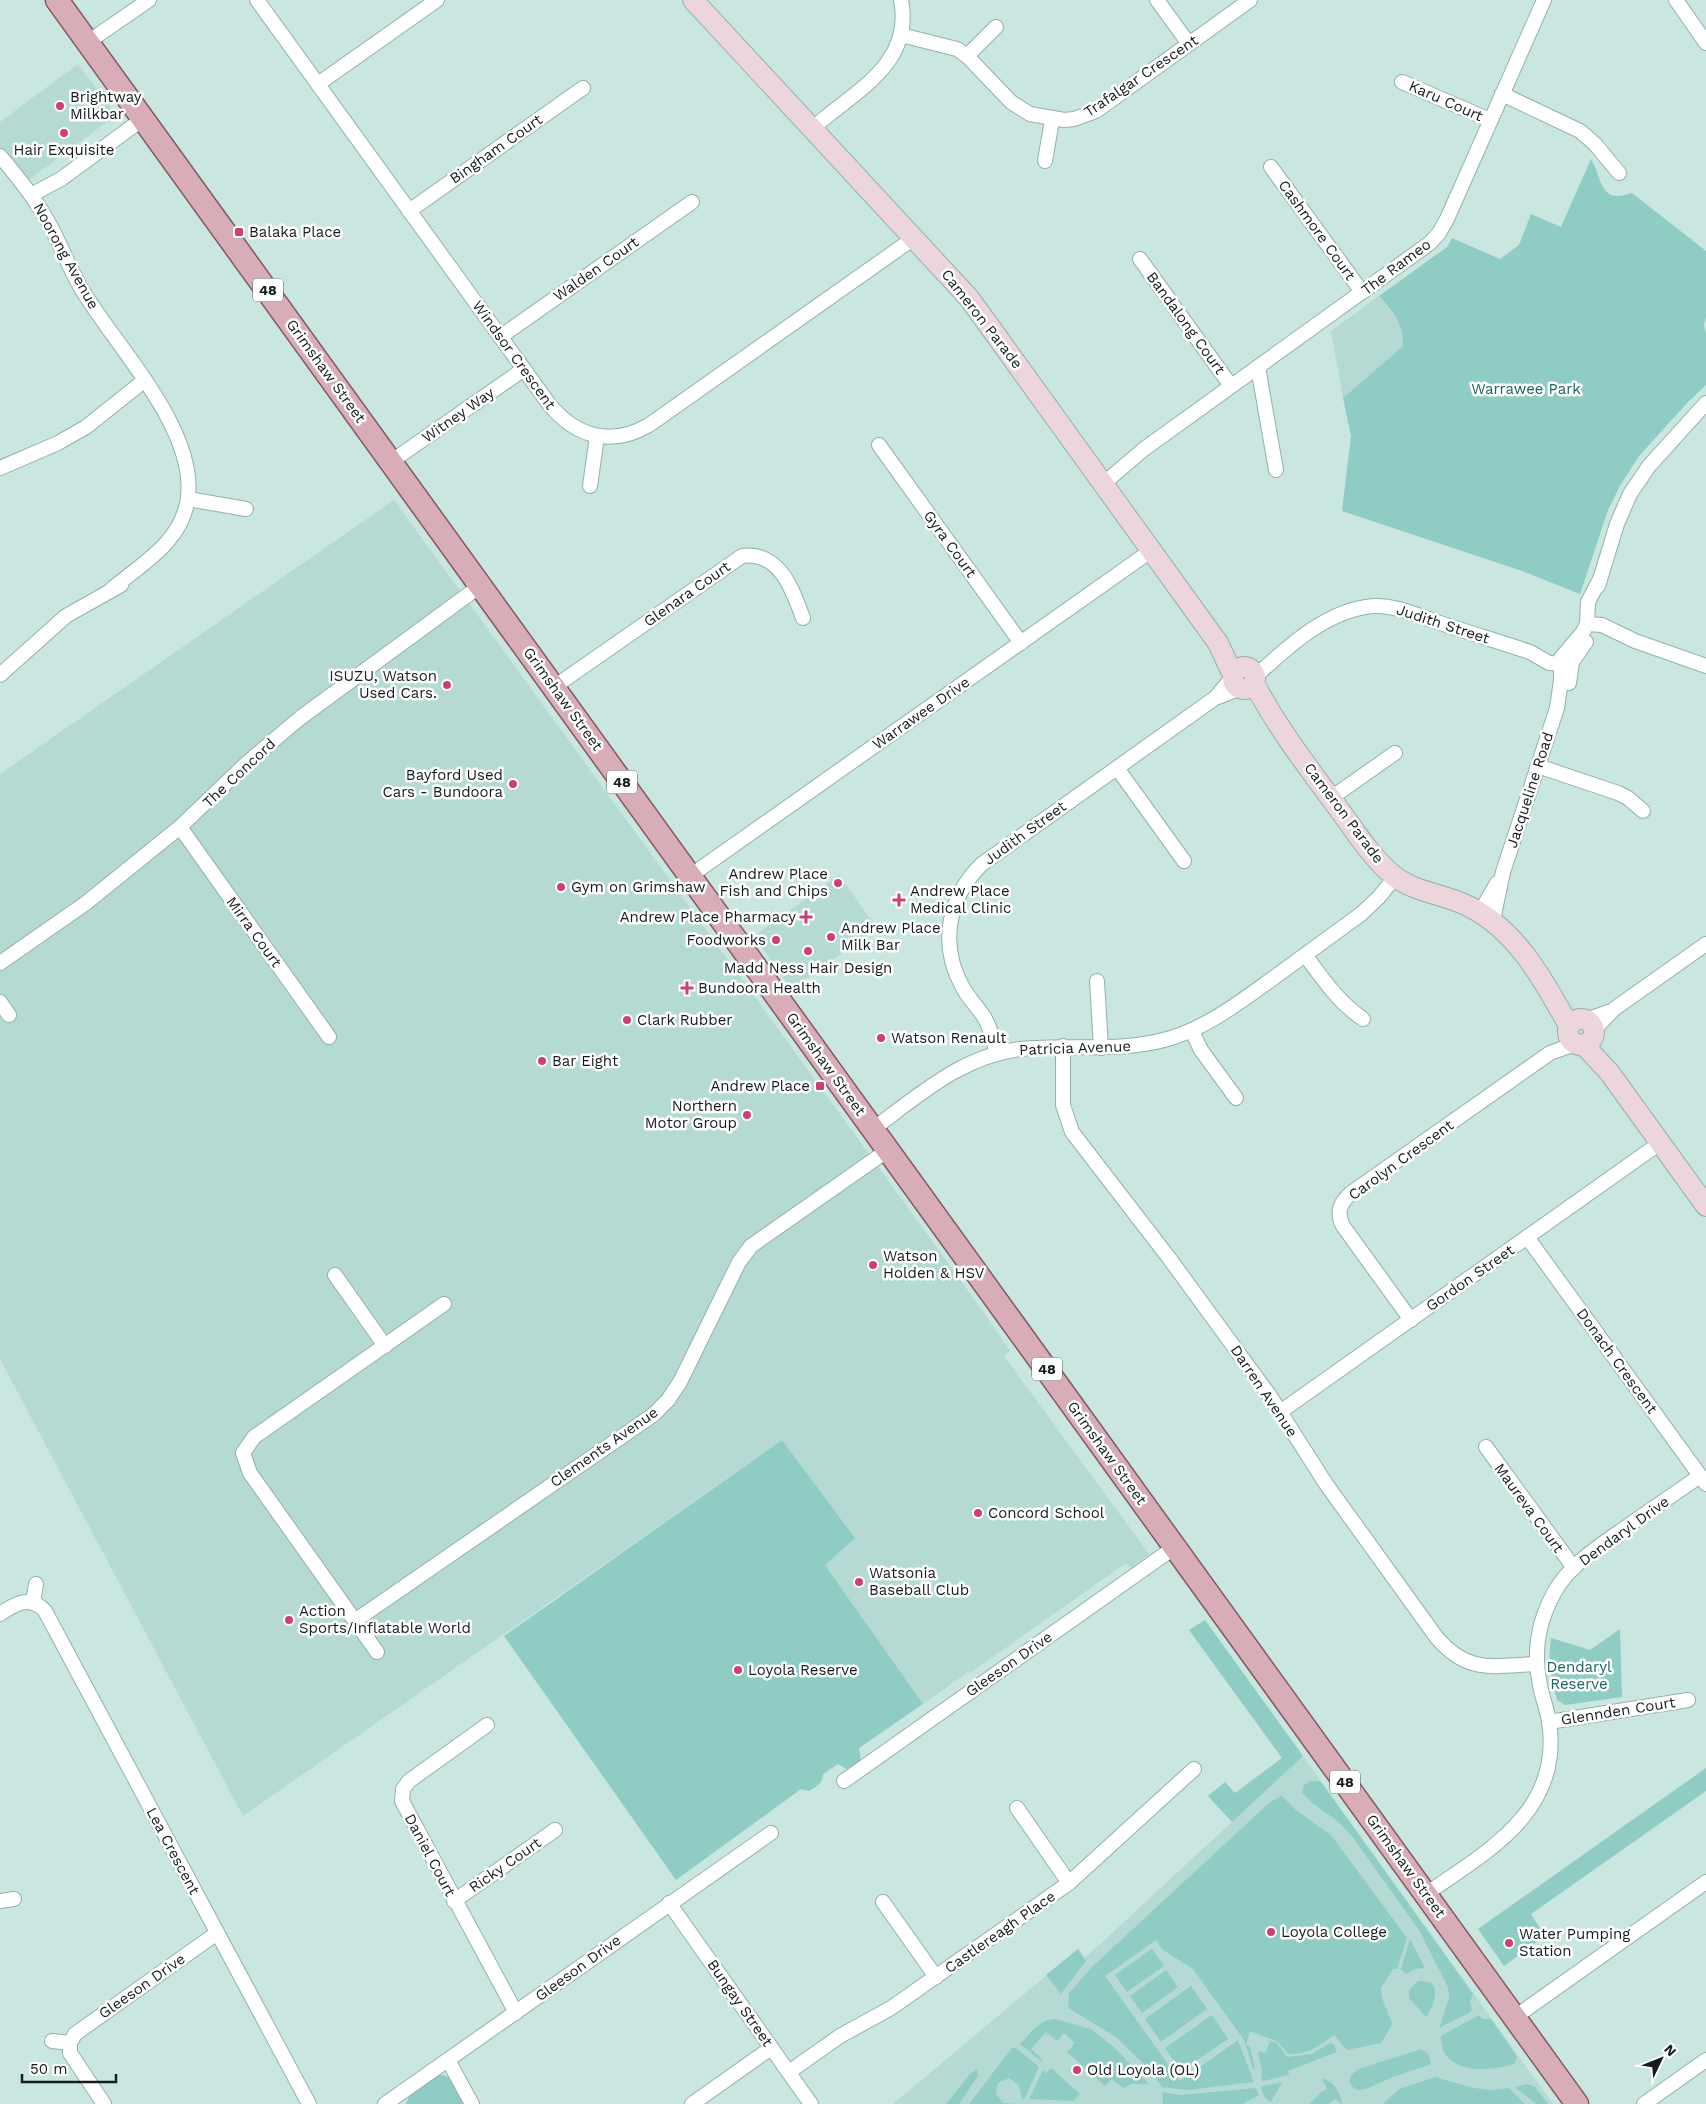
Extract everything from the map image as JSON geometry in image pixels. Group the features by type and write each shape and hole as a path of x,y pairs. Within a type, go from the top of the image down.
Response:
{"main road":[{"name":"Grimshaw Street","path":"57,0 392,461 480,586 1577,2104"}],"street":[{"path":"88,42 149,0"},
{"name":"Windsor Crescent","path":"257,0 408,211 557,414 581,431 597,436 625,436 637,432 914,238"},
{"path":"318,84 437,0"},
{"name":"Cameron Parade","path":"693,0 969,298 1371,852 1395,876 1407,884 1468,906 1486,916 1513,939 1706,1206"},
{"path":"816,132 888,62 901,35 901,0"},
{"path":"1157,0 1189,44"},
{"name":"Trafalgar Crescent","path":"901,35 957,49 967,56 1020,109 1030,114 1052,120 1074,119 1096,111 1250,0"},
{"name":"The Rameo","path":"1101,480 1436,237 1446,219 1544,0"},
{"path":"1676,0 1706,43"},
{"path":"967,56 996,27"},
{"name":"Karu Court","path":"1402,82 1490,120"},
{"name":"Bingham Court","path":"408,211 583,88"},
{"path":"1502,94 1580,131 1596,144 1619,173"},
{"path":"35,200 144,118"},
{"path":"1046,161 1052,120"},
{"name":"Noorong Avenue","path":"0,156 35,200 59,240 81,287 162,408 184,458 191,499"},
{"name":"Cashmore Court","path":"1272,167 1362,292"},
{"name":"Walden Court","path":"500,337 692,202"},
{"name":"Bandalong Court","path":"1140,260 1231,386"},
{"path":"1258,366 1276,470"},
{"name":"Witney Way","path":"392,461 524,369"},
{"path":"0,468 58,443 86,427 145,380"},
{"path":"1592,626 1588,602 1600,578 1623,507 1639,479 1706,403"},
{"path":"590,486 597,436"},
{"name":"Gyra Court","path":"879,445 1021,643"},
{"path":"0,674 59,621 113,588 162,548 178,526 191,499 246,508"},
{"name":"Warrawee Drive","path":"690,876 1152,550"},
{"name":"Glenara Court","path":"554,687 742,556 760,556 775,566 790,586 803,618"},
{"name":"The Concord","path":"0,963 86,903 180,827 248,762 300,718 480,586"},
{"name":"Judith Street","path":"997,1053 984,1018 966,995 952,962 948,936 952,910 957,898 974,872 982,864 1244,678 1330,620 1344,613 1374,606 1403,610 1530,652 1549,662 1564,662"},
{"path":"1592,626 1618,638 1635,641 1706,666"},
{"path":"1564,662 1583,632 1592,626"},
{"name":"Jacqueline Road","path":"1486,916 1503,872 1557,708 1564,662"},
{"path":"1331,798 1395,753"},
{"path":"1538,766 1618,793 1628,798 1644,811"},
{"path":"1117,768 1184,861"},
{"name":"Mirra Court","path":"180,827 329,1037"},
{"name":"Patricia Avenue","path":"873,1129 954,1072 974,1061 997,1053 1020,1049 1063,1046 1124,1047 1148,1044 1192,1031 1234,1006 1371,906 1395,876"},
{"name":"Carolyn Crescent","path":"1411,1320 1342,1226 1339,1215 1341,1204 1351,1193 1706,944"},
{"path":"1305,955 1336,997 1347,1009 1362,1019"},
{"path":"1097,981 1101,1048"},
{"path":"0,1002 9,1015"},
{"path":"1192,1031 1201,1050 1236,1098"},
{"name":"Darren Avenue","path":"1063,1046 1063,1105 1072,1132 1169,1258 1280,1412 1326,1484 1446,1648 1457,1658 1472,1664 1491,1666 1536,1664"},
{"name":"Gordon Street","path":"1280,1412 1660,1143"},
{"name":"Clements Avenue","path":"356,1620 653,1415 668,1400 680,1382 739,1262 751,1246 888,1150"},
{"name":"Donach Crescent","path":"1527,1237 1703,1480"},
{"path":"335,1275 385,1346"},
{"path":"377,1652 250,1474 243,1453 254,1437 444,1304"},
{"name":"Maureva Court","path":"1486,1447 1574,1568"},
{"name":"Dendaryl Drive","path":"1426,1894 1498,1843 1520,1823 1535,1801 1546,1774 1550,1744 1549,1722 1536,1664 1537,1644 1547,1606 1561,1582 1596,1548 1703,1480"},
{"name":"Gleeson Drive","path":"844,1781 1175,1547"},
{"path":"0,1614 14,1604 26,1601 33,1602 36,1584"},
{"name":"Lea Crescent","path":"33,1602 43,1608 48,1615 309,2104"},
{"name":"Glennden Court","path":"1549,1722 1688,1700"},
{"name":"Daniel Court","path":"487,1724 408,1781 402,1792 405,1809 516,2013"},
{"name":"Castlereagh Place","path":"789,2072 840,2036 877,2016 936,1977 1069,1883 1194,1769"},
{"path":"1017,1808 1069,1883"},
{"name":"Ricky Court","path":"454,1901 555,1830"},
{"name":"Gleeson Drive","path":"392,2102 669,1903 771,1833"},
{"path":"1515,2017 1706,1882"},
{"path":"883,1902 936,1977"},
{"name":"Bungay Street","path":"669,1903 811,2104"},
{"name":"Gleeson Drive","path":"70,2043 79,2030 217,1933"},
{"path":"52,2041 70,2043 72,2058 104,2104"},
{"path":"692,2104 772,2048"},
{"path":"448,2060 472,2104"},
{"path":"1644,2104 1706,2060"}],"shaded area":[{"path":"78,64 116,115 26,182 0,147 0,122"},
{"path":"1379,296 1401,325 1404,334 1403,346 1343,398 1331,331"},
{"path":"394,500 977,1303 1010,1351 1004,1356 1149,1554 1130,1568 1126,1563 923,1704 825,1565 854,1538 782,1440 243,1816 0,1359 0,774"},
{"path":"839,875 877,928 792,989 754,936"},
{"name":"Loyola College","path":"1303,1756 1553,2104 893,2104 1078,1949 1085,1958"}],"green space":[{"name":"Warrawee Park","path":"1591,159 1608,193 1613,196 1621,196 1632,193 1706,251 1706,316 1704,325 1706,334 1706,385 1639,456 1621,484 1608,510 1580,594 1522,571 1342,511 1351,436 1343,398 1403,346 1400,325 1379,296 1447,247 1452,238 1500,259 1519,245 1531,214 1561,227"},
{"name":"Loyola Reserve","path":"782,1440 855,1538 825,1565 923,1704 859,1748 861,1761 848,1770 838,1764 823,1774 822,1780 817,1786 809,1791 801,1789 676,1880 504,1636"},
{"path":"1205,1620 1303,1756 1232,1822 1208,1796 1225,1782 1235,1793 1282,1758 1189,1630"},
{"name":"Dendaryl Reserve","path":"1620,1629 1622,1697 1565,1705 1557,1700 1550,1669 1551,1638 1590,1650"},
{"path":"1706,1768 1706,1791 1531,1914 1545,1936 1504,1966 1478,1929"},
{"path":"1310,1781 1321,1782 1473,1994 1470,2002 1472,2009 1469,2013 1439,2028 1449,1998 1448,1987 1419,1930 1354,1839 1339,1822 1312,1803 1302,1793 1304,1785"},
{"path":"1282,1796 1296,1810 1331,1835 1407,1938 1397,1969 1393,1969 1381,1988 1382,1998 1392,2023 1391,2027 1381,2043 1347,2050 1334,2035 1312,2049 1295,2054 1288,2054 1278,2042 1250,2031 1246,2045 1250,2047 1255,2068 1253,2069 1244,2040 1193,1969 1163,1950 1156,1940 1105,1976 1180,2081 1238,2040 1254,2082 1188,2090 1162,2087 1152,2072 1116,2037 1068,2008 1069,1993 1092,1967 1270,1802"},
{"path":"1410,1939 1425,1968 1415,1969 1406,1974 1401,1969"},
{"path":"1078,1949 1086,1961 1061,1994 1046,1975"},
{"path":"1152,1949 1164,1966 1127,1992 1115,1975"},
{"path":"1166,1970 1178,1987 1142,2013 1130,1996"},
{"path":"1418,1981 1426,1981 1435,1988 1434,2000 1426,2017 1409,1998 1409,1990"},
{"path":"1191,1986 1207,2009 1161,2042 1145,2019"},
{"path":"1212,2015 1228,2039 1181,2071 1165,2048"},
{"path":"1479,2015 1483,2019 1491,2019 1517,2057 1514,2064 1504,2067 1468,2068 1448,2058 1443,2049 1441,2036"},
{"path":"1055,2019 1091,2029 1115,2048 1149,2084 1132,2084 1123,2088 1112,2079 1105,2086 1067,2052 1075,2043 1064,2033 1057,2041 1046,2032 1031,2049 1043,2060 1041,2061 1020,2044 1040,2024"},
{"path":"1270,2041 1277,2043 1287,2057 1312,2054 1330,2043 1334,2044 1337,2052 1288,2071 1289,2075 1264,2081 1261,2080 1262,2072 1258,2051 1266,2053"},
{"path":"1012,2048 1016,2048 1039,2067 1024,2100 1019,2085 1009,2078 998,2083 996,2094 1003,2103 1016,2104 969,2104"},
{"path":"1421,2049 1428,2053 1431,2064 1366,2089 1357,2090 1351,2085 1351,2076 1359,2069"},
{"path":"1051,2068 1080,2094 1073,2101 1029,2099 1043,2070 1046,2073"},
{"path":"977,2069 978,2076 959,2104 946,2104 970,2074"},
{"path":"443,2075 452,2079 467,2104 406,2104 411,2095 421,2085"},
{"path":"1435,2077 1474,2088 1490,2090 1509,2088 1525,2104 1383,2104 1399,2089"},
{"path":"1322,2079 1333,2084 1342,2104 1335,2099 1329,2104 1309,2104 1321,2092 1327,2089"},
{"path":"1282,2082 1271,2102 1266,2099 1260,2087"},
{"path":"1527,2084 1535,2087 1548,2104 1536,2104 1515,2087"},
{"path":"1256,2088 1259,2095 1243,2104 1163,2104 1162,2092 1180,2095"}],"place":[{"name":"Brightway Milkbar","path":"60,106"},
{"name":"Hair Exquisite","path":"64,133"},
{"name":"Balaka Place","path":"239,232"},
{"name":"ISUZU, Watson Used Cars.","path":"447,685"},
{"name":"Bayford Used Cars - Bundoora","path":"513,784"},
{"name":"Andrew Place Fish and Chips","path":"838,883"},
{"name":"Gym on Grimshaw","path":"561,887"},
{"name":"Andrew Place Medical Clinic","path":"899,900"},
{"name":"Andrew Place Pharmacy","path":"806,917"},
{"name":"Andrew Place Milk Bar","path":"831,937"},
{"name":"Foodworks","path":"776,940"},
{"name":"Madd Ness Hair Design","path":"808,951"},
{"name":"Bundoora Health","path":"687,988"},
{"name":"Clark Rubber","path":"627,1020"},
{"name":"Watson Renault","path":"881,1038"},
{"name":"Bar Eight","path":"542,1061"},
{"name":"Andrew Place","path":"820,1086"},
{"name":"Northern Motor Group","path":"747,1115"},
{"name":"Watson Holden & HSV","path":"873,1265"},
{"name":"Concord School","path":"978,1513"},
{"name":"Watsonia Baseball Club","path":"859,1582"},
{"name":"Action Sports/Inflatable World","path":"289,1620"},
{"name":"Loyola Reserve","path":"738,1670"},
{"name":"Loyola College","path":"1271,1932"},
{"name":"Water Pumping Station","path":"1509,1943"},
{"name":"Old Loyola (OL)","path":"1077,2070"}]}
